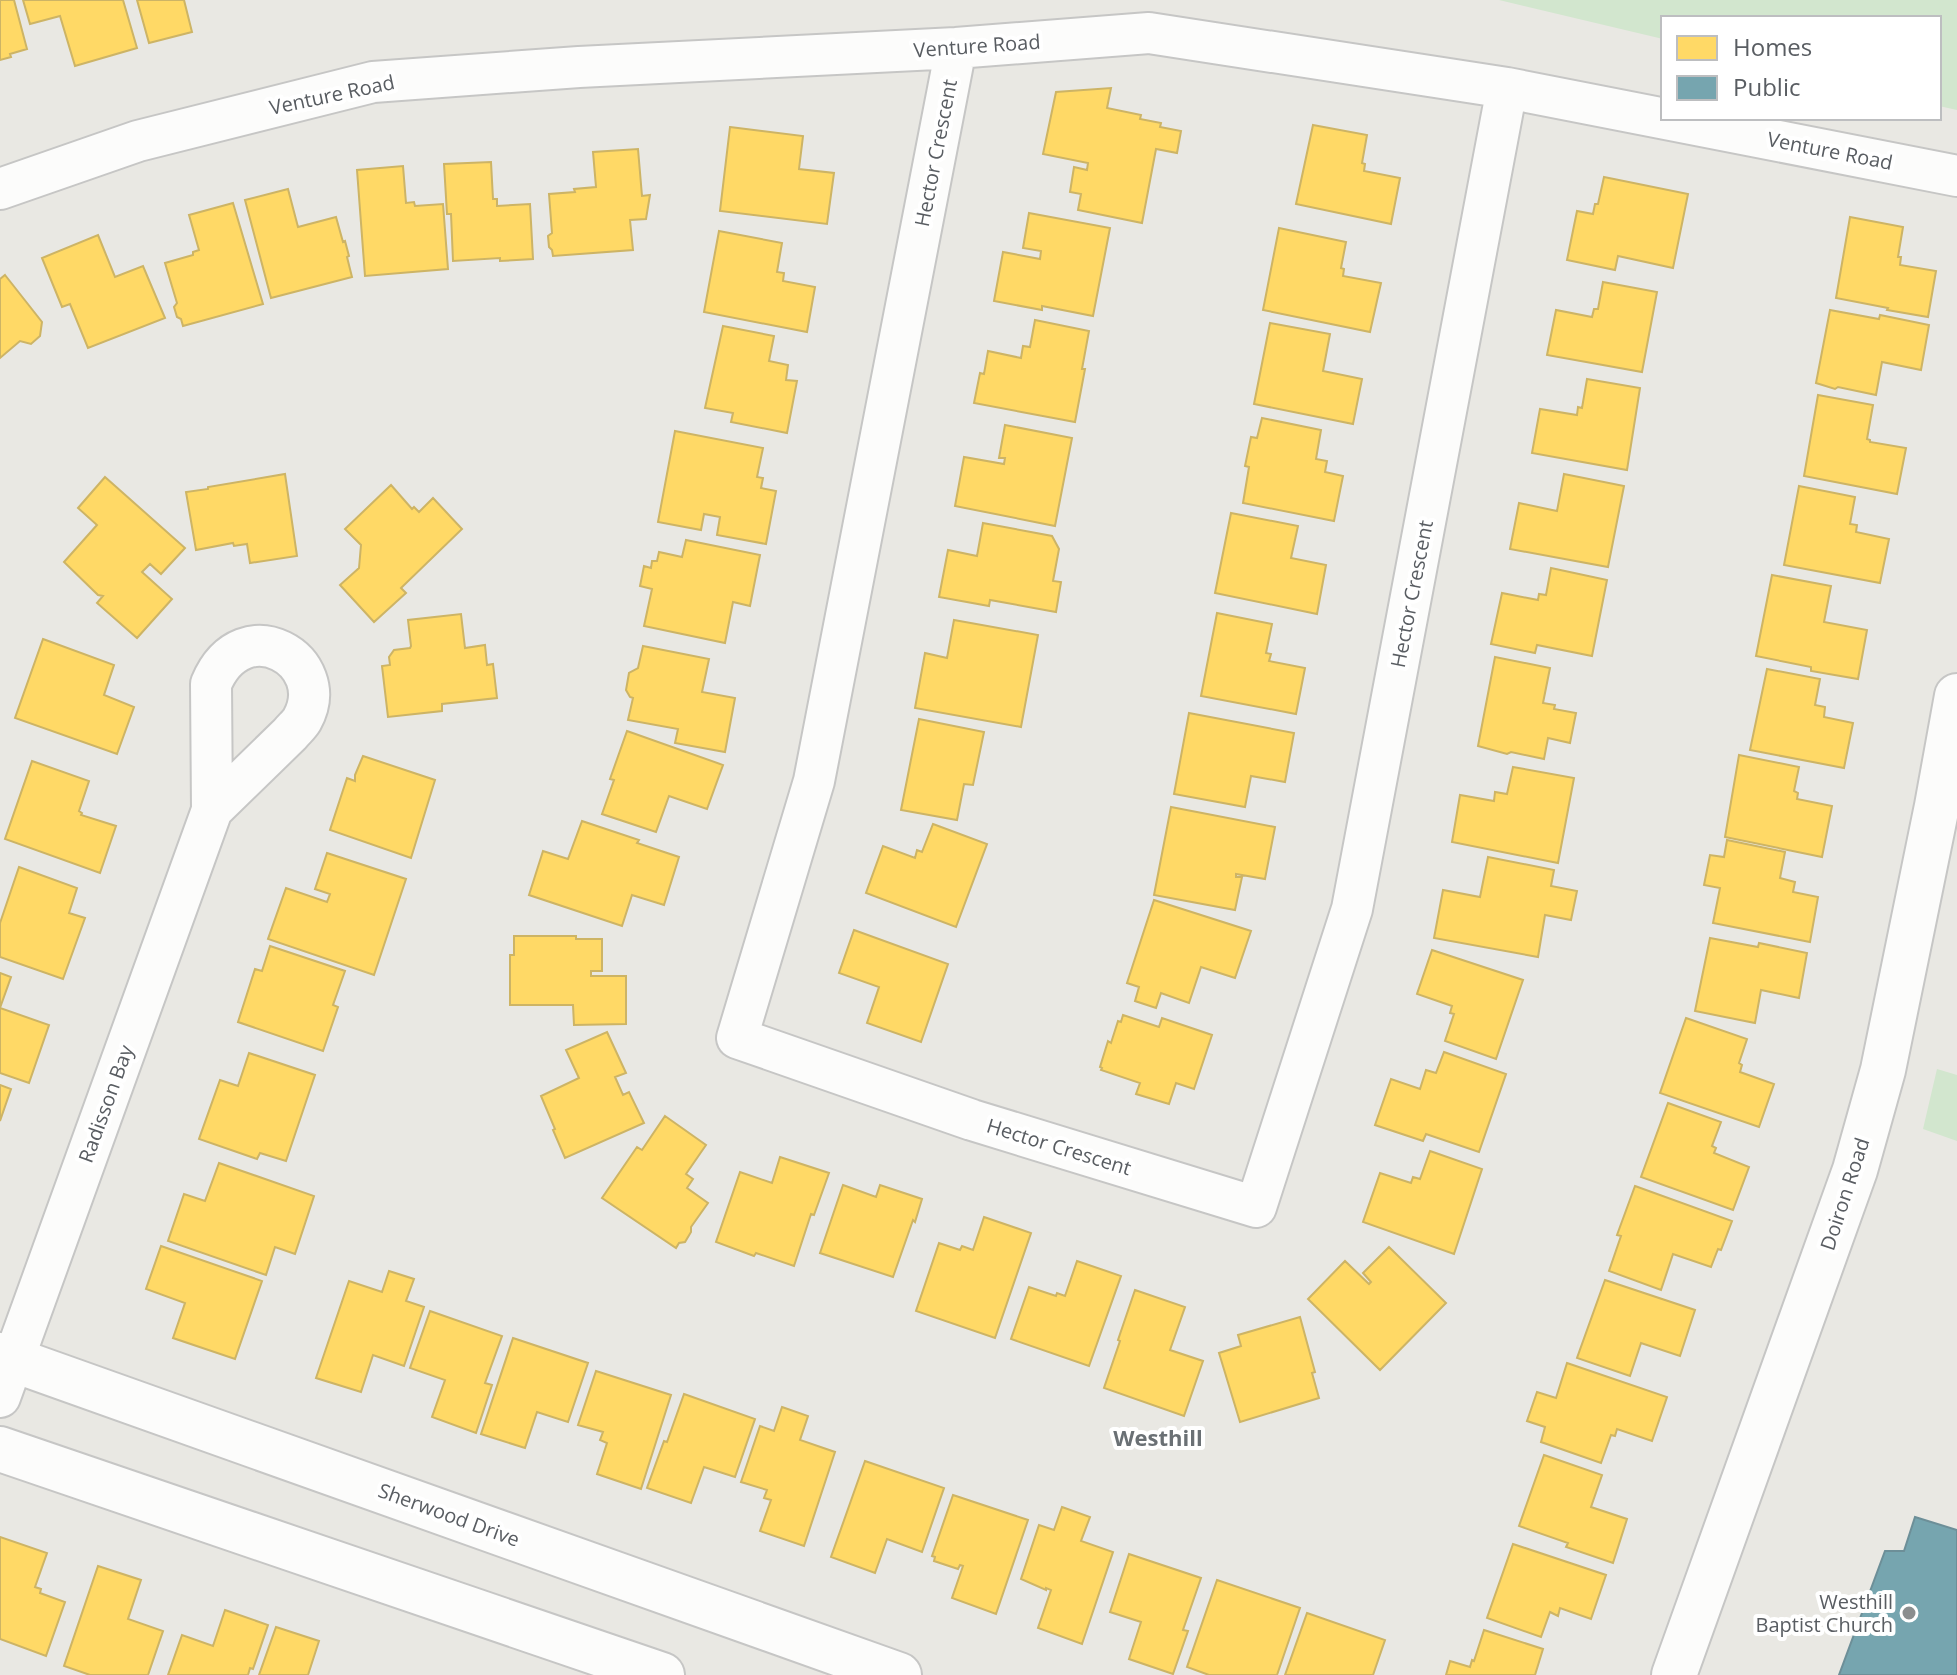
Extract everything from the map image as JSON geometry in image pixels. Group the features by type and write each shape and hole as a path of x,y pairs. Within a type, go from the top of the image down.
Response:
{"street":[{"name":"Venture Road","path":"0,189 138,141 373,82 579,67 956,48 1149,33 1507,88 1661,118"},
{"name":"Hector Crescent","path":"956,48 814,781 737,1038 972,1120 1256,1207 1352,909 1507,88"},
{"name":"Venture Road","path":"1671,120 1957,176"},
{"name":"Doiron Road","path":"1674,1675 1855,1170 1883,1070 1947,809 1957,696"},
{"name":"Radisson Bay","path":"5,1370 212,810"},
{"name":"Sherwood Drive","path":"5,1370 899,1675"},
{"path":"0,1449 662,1675"}],"green space":[{"path":"1499,0 1957,0 1957,110 1941,106 1941,16 1661,16 1661,39"},
{"path":"1937,1069 1957,1075 1957,1141 1923,1129"}],"building: Homes":[{"path":"0,0 14,0 27,49 0,60"},
{"path":"23,0 123,0 137,48 75,66 60,16 30,24"},
{"path":"137,0 184,0 192,32 149,43"},
{"path":"1111,88 1107,108 1141,115 1140,119 1161,123 1160,127 1181,131 1177,153 1156,149 1142,223 1078,210 1081,194 1070,192 1074,167 1087,170 1088,163 1043,154 1056,92"},
{"path":"1313,125 1367,135 1362,163 1365,164 1364,171 1400,178 1391,224 1296,204"},
{"path":"730,127 803,136 799,169 834,173 827,224 720,211"},
{"path":"638,149 642,196 650,195 646,219 630,220 633,250 553,256 548,236 552,233 549,194 596,187 593,152"},
{"path":"491,162 493,199 497,199 497,206 530,204 533,259 453,261 444,164"},
{"path":"403,166 406,203 414,202 415,206 443,204 448,269 365,276 357,170"},
{"path":"1604,177 1688,194 1673,268 1618,256 1615,270 1567,260 1577,211 1593,214"},
{"path":"288,189 298,227 336,217 349,256 352,277 271,298 245,200"},
{"path":"233,203 263,304 183,326 174,307 177,303 165,263 193,255 199,250 189,215"},
{"path":"1029,213 1110,228 1093,316 994,301 1003,252 1040,259 1041,251 1023,248"},
{"path":"1850,217 1903,227 1898,257 1901,257 1900,265 1936,271 1928,317 1836,298"},
{"path":"1279,228 1346,242 1341,268 1344,269 1343,276 1381,283 1370,332 1263,310"},
{"path":"719,231 782,243 777,272 784,273 783,281 815,287 807,332 704,312"},
{"path":"98,235 115,277 143,266 165,318 88,348 70,304 62,307 42,258"},
{"path":"5,275 42,322 40,336 31,344 20,341 0,358 0,279"},
{"path":"1603,282 1657,292 1642,372 1547,355 1556,310 1592,317 1594,309 1598,309"},
{"path":"1830,310 1879,319 1880,315 1929,325 1921,370 1882,362 1876,395 1816,383"},
{"path":"1035,320 1089,331 1075,422 974,403 988,351 1021,358 1023,346 1030,347"},
{"path":"1270,323 1330,334 1323,371 1362,379 1353,424 1254,404"},
{"path":"723,326 774,336 769,361 788,365 786,380 797,381 787,433 731,422 733,413 705,408"},
{"path":"1587,379 1640,388 1627,470 1532,453 1540,409 1577,415 1578,407 1582,408"},
{"path":"1818,395 1873,405 1867,439 1906,448 1897,494 1804,476"},
{"path":"1262,418 1321,430 1316,459 1327,461 1325,472 1343,476 1334,521 1243,503 1249,467 1245,466 1251,437 1257,438"},
{"path":"1005,425 1072,438 1055,526 955,506 964,457 1004,464 1005,458 999,458"},
{"path":"675,431 763,448 757,477 763,478 761,488 776,491 766,544 717,535 720,517 704,514 701,530 658,522"},
{"path":"285,474 297,556 250,563 247,544 234,546 233,543 196,550 186,492"},
{"path":"1564,474 1624,486 1608,567 1510,549 1519,503 1557,511"},
{"path":"105,477 185,548 161,574 150,564 142,572 172,599 137,638 97,603 103,596 98,595 64,562 97,525 78,508"},
{"path":"391,485 412,509 414,507 419,512 433,498 462,529 401,588 406,593 374,622 340,585 359,568 361,545 345,529"},
{"path":"1799,486 1855,497 1850,524 1857,525 1856,532 1889,539 1880,583 1784,565"},
{"path":"1231,513 1298,526 1291,558 1326,565 1317,614 1215,593"},
{"path":"983,523 1052,536 1059,549 1053,581 1061,582 1056,612 990,600 989,606 939,597 948,550 977,556"},
{"path":"686,540 760,555 750,606 733,602 725,643 644,626 652,589 640,586 644,566 651,568 659,552 682,557"},
{"path":"1551,568 1607,580 1592,656 1537,645 1535,653 1491,644 1502,593 1538,600 1539,594 1546,595"},
{"path":"1772,575 1831,586 1824,622 1867,630 1858,679 1811,671 1811,667 1756,656"},
{"path":"1217,613 1272,624 1266,653 1271,654 1269,661 1305,668 1296,714 1201,696"},
{"path":"461,614 465,648 485,645 487,665 493,664 497,698 442,704 442,711 388,717 382,666 390,665 389,657 394,650 410,648 408,620"},
{"path":"954,620 1038,635 1021,727 915,708 925,653 947,658"},
{"path":"43,639 114,665 104,695 134,707 117,754 15,718"},
{"path":"643,646 709,659 702,692 735,698 725,752 675,743 678,729 628,720 633,698 626,690 629,673 638,668"},
{"path":"1495,657 1550,668 1543,703 1555,705 1554,709 1576,713 1570,743 1548,738 1544,759 1478,746"},
{"path":"1767,669 1820,679 1815,705 1825,707 1824,717 1853,723 1844,768 1750,750"},
{"path":"1189,713 1294,733 1285,782 1251,776 1245,807 1174,794"},
{"path":"919,719 984,732 973,785 964,784 957,820 901,810"},
{"path":"627,731 723,765 707,809 669,796 656,832 602,814 614,780 610,779"},
{"path":"1739,755 1799,767 1794,791 1798,793 1797,799 1832,806 1822,857 1725,837"},
{"path":"363,756 435,780 411,858 330,830 347,778 355,781"},
{"path":"32,761 89,781 79,811 81,815 116,826 100,873 5,839"},
{"path":"1513,767 1574,778 1558,863 1452,842 1460,795 1494,801 1495,792 1507,794"},
{"path":"1171,807 1275,827 1265,879 1236,874 1236,877 1242,877 1235,910 1154,895"},
{"path":"582,821 679,857 664,905 632,895 622,926 529,895 543,851 568,859"},
{"path":"933,824 987,844 956,927 866,893 883,846 915,858 917,850 922,852"},
{"path":"1727,840 1785,852 1780,878 1795,882 1793,892 1818,897 1810,942 1713,923 1720,888 1704,885 1710,855 1724,857"},
{"path":"327,853 406,879 374,975 268,939 286,888 327,902 330,894 315,889"},
{"path":"1488,857 1554,870 1551,886 1577,891 1571,920 1545,915 1538,957 1434,938 1443,890 1480,897"},
{"path":"19,867 77,888 69,913 85,918 63,979 0,957 0,923"},
{"path":"1154,900 1251,931 1235,978 1201,967 1189,1003 1161,993 1156,1008 1135,1001 1139,987 1127,983"},
{"path":"854,930 948,964 921,1042 867,1023 879,987 839,973"},
{"path":"514,936 602,939 602,971 591,971 591,976 626,976 626,1024 574,1025 573,1005 510,1005 510,955 514,955"},
{"path":"1710,938 1758,947 1759,943 1807,953 1799,998 1761,990 1755,1023 1695,1011"},
{"path":"270,946 345,971 333,1005 338,1007 323,1051 238,1022 255,969 262,971"},
{"path":"1432,950 1523,980 1496,1059 1445,1041 1454,1014 1450,1013 1452,1006 1417,994"},
{"path":"0,973 11,977 0,1008"},
{"path":"0,1008 49,1025 29,1083 0,1073"},
{"path":"1123,1015 1159,1027 1162,1018 1212,1035 1194,1089 1176,1083 1169,1104 1136,1094 1140,1083 1101,1070 1108,1041 1111,1043"},
{"path":"1686,1018 1747,1039 1739,1063 1742,1065 1740,1072 1774,1084 1759,1127 1660,1093"},
{"path":"607,1032 626,1073 615,1077 623,1095 629,1092 644,1123 565,1158 541,1096 579,1078 566,1050"},
{"path":"1444,1052 1506,1074 1479,1152 1426,1134 1423,1141 1375,1125 1391,1079 1420,1089 1426,1070 1436,1073"},
{"path":"249,1053 315,1075 286,1161 260,1153 257,1159 199,1139 220,1080 238,1086"},
{"path":"0,1085 11,1089 0,1121"},
{"path":"1668,1103 1721,1122 1712,1146 1716,1148 1714,1153 1749,1167 1733,1210 1641,1177"},
{"path":"665,1116 706,1145 686,1174 693,1179 687,1188 708,1203 691,1227 685,1242 679,1243 676,1248 602,1198 637,1147 642,1150"},
{"path":"1430,1151 1482,1169 1454,1254 1363,1222 1380,1173 1411,1183 1413,1177 1420,1179"},
{"path":"780,1157 829,1173 814,1215 811,1214 794,1266 716,1242 740,1172 772,1183"},
{"path":"219,1163 314,1196 295,1254 275,1247 266,1275 168,1241 184,1194 205,1201"},
{"path":"843,1185 876,1197 880,1185 922,1199 893,1277 820,1253"},
{"path":"1635,1186 1732,1221 1711,1267 1673,1254 1661,1290 1609,1271 1621,1236 1617,1235"},
{"path":"984,1217 1031,1233 995,1338 916,1311 939,1243 960,1250 962,1246 973,1250"},
{"path":"161,1246 262,1281 235,1359 173,1338 185,1303 146,1289"},
{"path":"1389,1247 1446,1303 1380,1370 1308,1299 1345,1261 1369,1284 1371,1282 1363,1273"},
{"path":"1077,1261 1121,1276 1089,1366 1011,1339 1029,1287 1065,1296"},
{"path":"389,1271 414,1279 406,1301 424,1307 404,1366 373,1355 361,1392 316,1378 349,1281 382,1292"},
{"path":"1605,1280 1695,1310 1680,1356 1641,1343 1630,1376 1577,1358"},
{"path":"1135,1290 1185,1307 1170,1350 1203,1361 1184,1416 1104,1388"},
{"path":"430,1311 502,1336 485,1383 492,1385 476,1433 432,1417 445,1380 410,1368"},
{"path":"1300,1317 1319,1398 1240,1422 1219,1353 1241,1346 1238,1335"},
{"path":"513,1338 588,1363 568,1422 537,1412 525,1448 481,1434"},
{"path":"1567,1363 1667,1397 1652,1441 1617,1429 1615,1436 1611,1435 1601,1463 1541,1442 1545,1427 1527,1421 1537,1392 1556,1398"},
{"path":"596,1371 671,1395 641,1489 597,1474 607,1443 600,1440 603,1432 578,1425"},
{"path":"684,1394 755,1419 735,1477 704,1467 691,1503 647,1488"},
{"path":"782,1407 808,1416 800,1440 835,1452 804,1546 760,1531 771,1500 764,1498 767,1490 741,1482 760,1426 774,1431"},
{"path":"1544,1455 1602,1475 1591,1507 1627,1519 1613,1563 1519,1526"},
{"path":"865,1461 944,1488 922,1552 887,1539 875,1573 831,1557"},
{"path":"953,1495 1028,1520 996,1614 952,1598 963,1566 960,1565 958,1569 934,1561 935,1557 932,1556"},
{"path":"1062,1507 1090,1517 1081,1541 1113,1552 1082,1644 1038,1628 1051,1590 1021,1579 1039,1525 1054,1530"},
{"path":"0,1537 47,1553 35,1587 41,1589 40,1593 65,1602 46,1656 0,1639"},
{"path":"1513,1544 1606,1575 1591,1619 1560,1608 1558,1616 1550,1612 1541,1637 1487,1618"},
{"path":"1129,1554 1201,1578 1183,1630 1188,1631 1173,1674 1129,1659 1141,1622 1110,1612"},
{"path":"98,1566 141,1580 128,1619 163,1631 148,1675 90,1675 64,1666"},
{"path":"1217,1580 1300,1608 1277,1675 1209,1675 1187,1667"},
{"path":"225,1610 268,1625 253,1669 250,1668 248,1675 168,1675 182,1635 213,1646"},
{"path":"1307,1613 1385,1640 1373,1675 1285,1675"},
{"path":"276,1627 319,1641 308,1675 259,1675"},
{"path":"1484,1630 1543,1649 1535,1675 1446,1675 1450,1661 1470,1667"}],"building: Public":[{"name":"Westhill Baptist Church","path":"1915,1517 1957,1530 1957,1675 1839,1675 1885,1551 1904,1551"}],"place":[{"name":"Westhill Baptist Church","path":"1909,1613"}],"district":[{"name":"Westhill","path":"1158,1438"}]}
